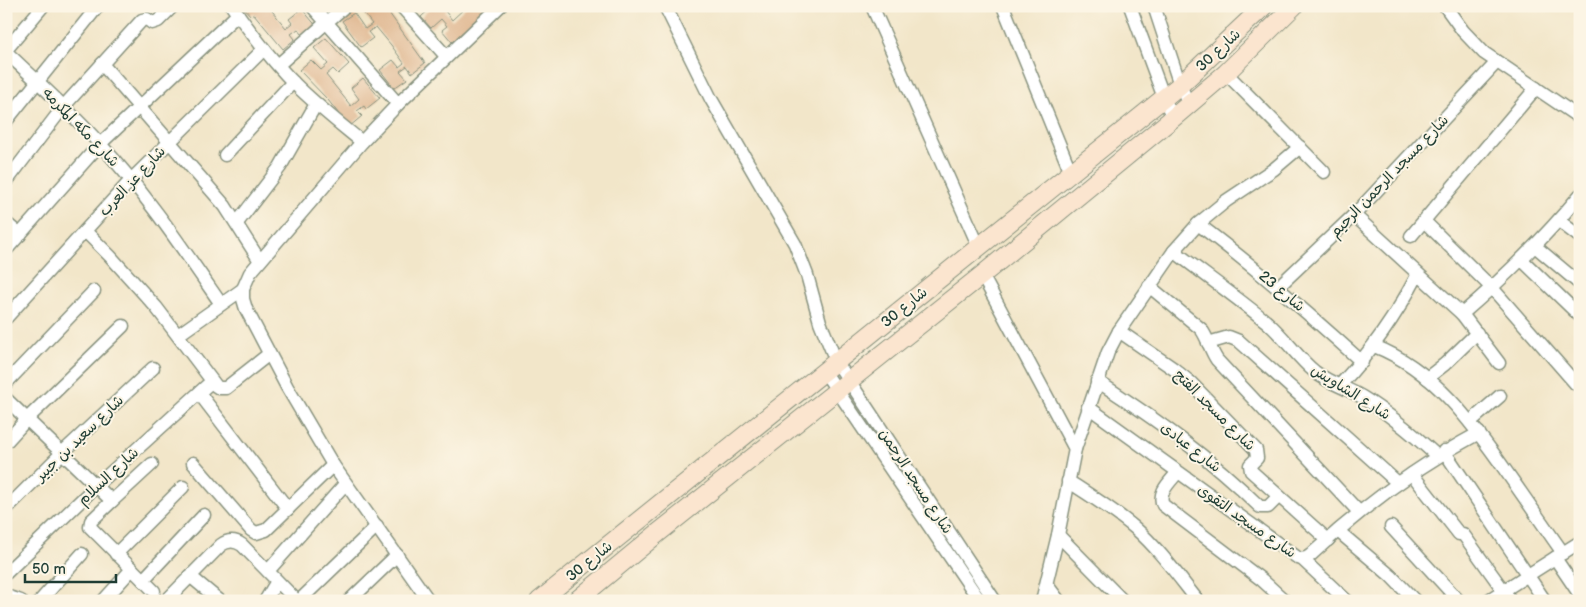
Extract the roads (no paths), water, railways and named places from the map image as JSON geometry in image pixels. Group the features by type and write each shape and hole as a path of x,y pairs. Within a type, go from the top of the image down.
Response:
{"street":[{"path":"6,51 43,6"},
{"path":"6,121 98,6"},
{"path":"6,182 64,106 142,20 147,19 152,23 156,22 173,6"},
{"path":"312,6 398,104"},
{"path":"278,65 345,6"},
{"path":"401,6 446,56"},
{"path":"428,600 333,465 269,354 246,309 243,289 250,273 362,142 446,56 500,6"},
{"name":"شارع مسجد الرحمن","path":"665,6 711,99 795,244 807,275 830,366 995,601"},
{"path":"872,6 979,247"},
{"path":"1003,6 1071,173"},
{"path":"1130,6 1173,118"},
{"path":"1154,6 1180,85 1189,104"},
{"name":"شارع 30","path":"539,601 1180,85 1264,6"},
{"name":"شارع 30","path":"576,601 1173,118 1226,73 1294,6"},
{"path":"1445,6 1473,42 1497,62 1580,118"},
{"path":"6,250 100,144 235,10 264,49 293,82 316,104 362,142"},
{"name":"شارع عز العرب","path":"6,318 131,180 264,49"},
{"name":"شارع مكه المكرمه","path":"6,51 64,106 131,180 175,237 221,304"},
{"name":"شارع مسجد الرحمن الرحيم","path":"1278,287 1354,215 1497,62"},
{"path":"102,64 217,196 237,223 260,261"},
{"path":"1226,73 1324,172"},
{"path":"225,155 293,82"},
{"path":"1411,236 1536,88"},
{"path":"237,223 280,167 316,104"},
{"path":"1042,601 1058,535 1075,449 1097,381 1108,352 1119,331 1174,251 1198,224 1226,201 1274,169 1300,147"},
{"path":"1462,314 1536,247 1580,194"},
{"path":"1354,215 1462,314 1499,363"},
{"path":"1559,221 1580,237"},
{"path":"1424,222 1492,288 1576,384"},
{"path":"6,223 20,235"},
{"name":"شارع 23","path":"1198,224 1278,287 1362,362"},
{"path":"85,231 133,281 219,388 226,388 269,354"},
{"path":"1536,247 1580,284"},
{"name":"شارع الشاويش","path":"1174,251 1267,322 1316,373 1381,409 1440,454 1545,601"},
{"path":"1522,260 1580,316"},
{"path":"982,274 1075,449"},
{"path":"1340,385 1374,346 1406,297 1418,274"},
{"path":"932,285 946,303"},
{"path":"1149,286 1201,329 1206,335 1217,360 1359,512"},
{"path":"178,335 243,289"},
{"path":"6,383 94,292"},
{"path":"6,442 27,419 124,326"},
{"name":"شارع مسجد الفتح","path":"1119,331 1185,378 1254,447 1257,458 1250,465 1250,470 1328,540"},
{"path":"1427,378 1445,364 1477,333"},
{"path":"1208,343 1229,337 1239,341 1398,483"},
{"path":"1374,346 1402,359 1427,378 1479,432 1559,555 1580,595"},
{"name":"شارع سعيد بن جبير","path":"6,509 62,453 153,368"},
{"name":"شارع عبادى","path":"1097,381 1181,438 1216,466 1260,507 1268,507 1278,497"},
{"name":"شارع السلام","path":"6,573 96,486 199,393 214,384"},
{"name":"شارع مسجد الرحمن","path":"844,386 980,601"},
{"path":"199,393 288,509"},
{"path":"1470,422 1500,396"},
{"path":"6,399 112,501"},
{"name":"شارع مسجد التقوى","path":"1088,407 1178,473 1302,559 1308,557 1359,512 1398,483 1440,454 1479,432"},
{"path":"152,464 112,501 90,525 92,530 154,591"},
{"path":"193,464 251,530 256,533 266,530 333,465"},
{"path":"1178,473 1161,494 1164,504 1255,574 1285,601"},
{"path":"1412,474 1459,534 1463,534 1508,595"},
{"path":"1068,481 1112,510 1134,528 1155,548 1198,601"},
{"path":"268,571 345,484"},
{"path":"116,554 183,487"},
{"path":"143,580 204,515"},
{"path":"166,601 221,545 229,541 238,542 242,545 298,601 377,526"},
{"path":"1390,527 1459,601"},
{"path":"1338,531 1384,570 1415,601"},
{"path":"1058,535 1123,601"},
{"path":"1487,601 1508,595 1528,575 1579,543"},
{"path":"40,601 82,554"},
{"path":"349,601 398,555"},
{"path":"1302,559 1347,601"},
{"path":"103,601 132,569"},
{"path":"190,576 220,601"},
{"path":"265,601 277,580"},
{"path":"1047,585 1059,601"}]}
